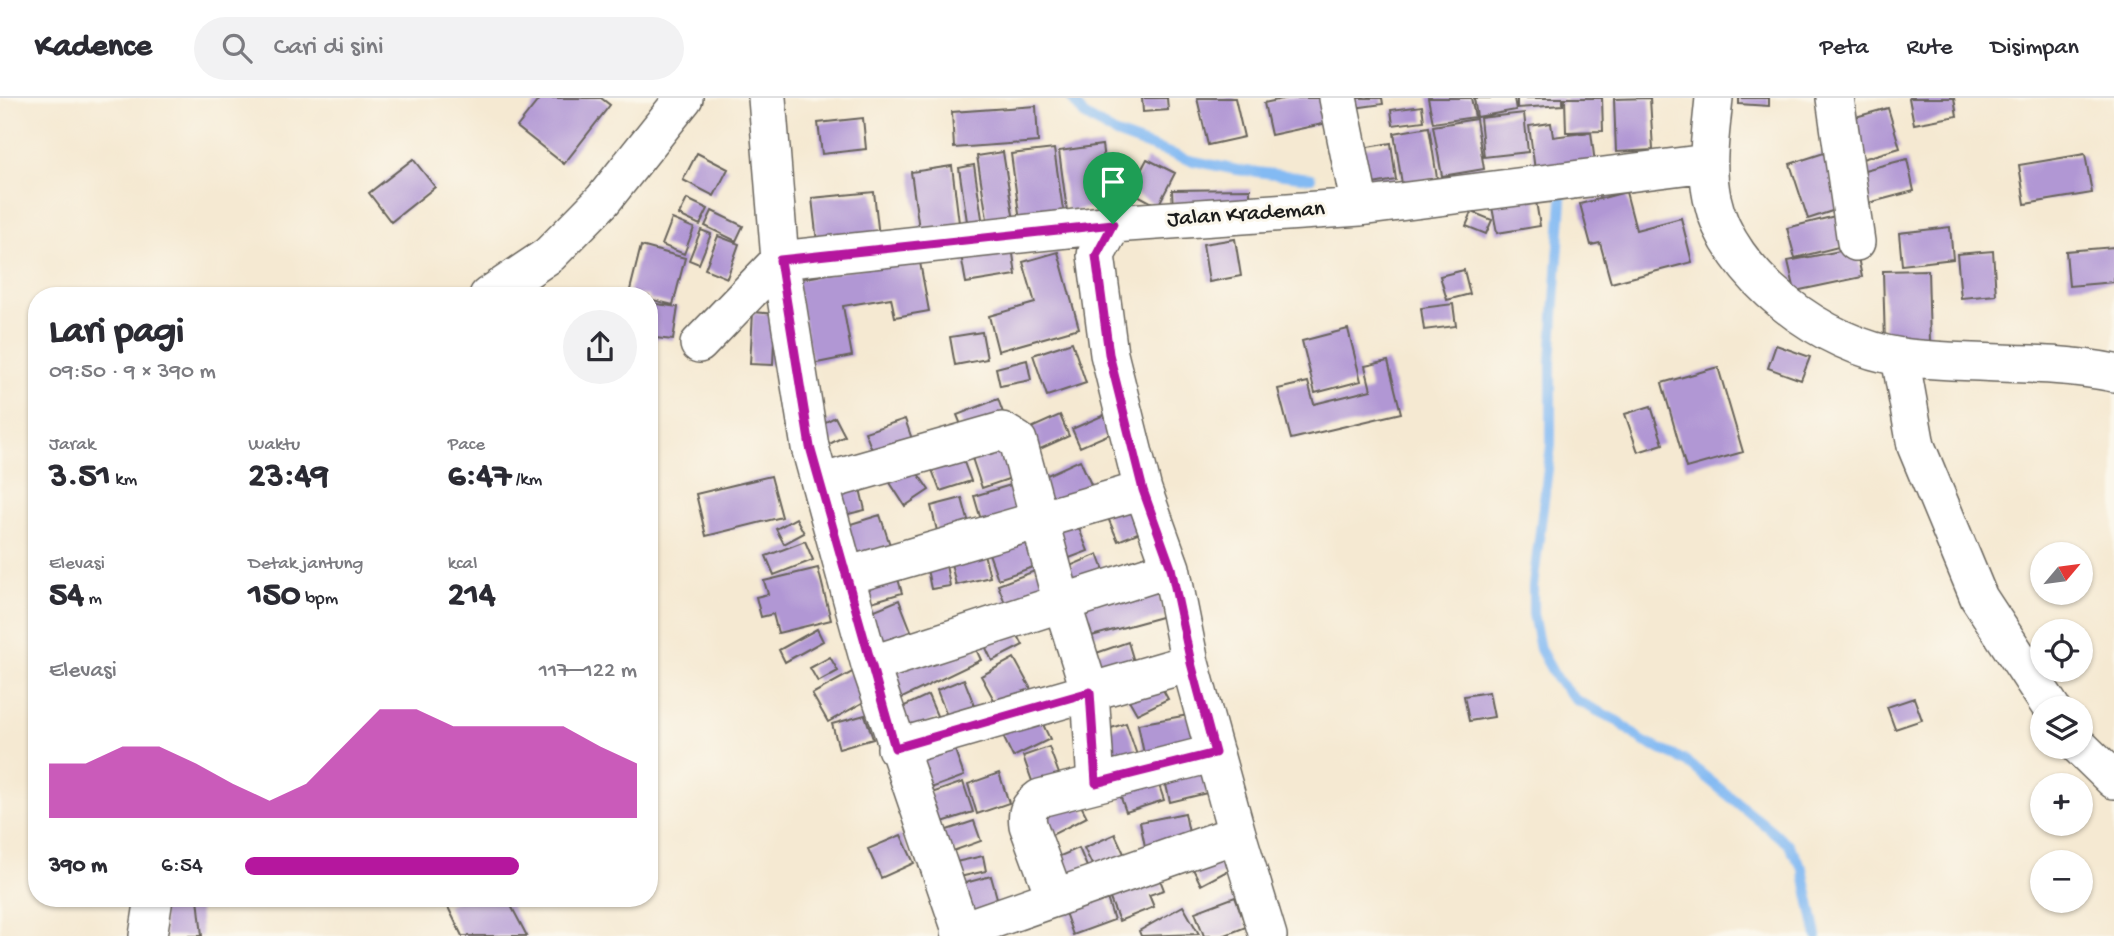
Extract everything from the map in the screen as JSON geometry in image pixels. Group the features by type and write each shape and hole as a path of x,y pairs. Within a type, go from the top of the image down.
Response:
{"street":[{"path":"501,287 549,255 603,200 684,98"},
{"path":"767,98 780,260 806,427 895,748 961,934 1237,834"},
{"path":"1338,98 1360,207"},
{"path":"1714,98 1707,163 1713,201 1728,242 1748,270 1775,297 1826,330 1900,356 2046,365 2114,373"},
{"path":"1835,98 1856,242"},
{"name":"Jalan Krademan","path":"780,260 1113,224 1360,207 1707,163"},
{"path":"1113,224 1096,256 1109,354 1143,490 1171,568 1191,663 1237,834 1260,934"},
{"path":"699,344 780,260"},
{"path":"1900,356 1916,446 1979,598 2043,696"},
{"path":"820,483 1003,432 1018,441 1062,603 1090,692 1096,783"},
{"path":"846,576 1143,490"},
{"path":"870,665 1171,568"},
{"path":"895,748 1191,663"},
{"path":"1055,898 1027,825 1027,814 1032,804 1040,798 1215,753"},
{"path":"2092,759 2114,780"},
{"path":"148,936 153,907"}],"building":[{"path":"540,98 601,98 610,105 564,164 517,127"},
{"path":"1142,98 1167,98 1168,110 1143,112"},
{"path":"1197,98 1235,98 1244,137 1208,145"},
{"path":"1287,98 1327,98 1332,122 1271,135 1264,103"},
{"path":"1345,98 1382,98 1383,104 1346,109"},
{"path":"1428,98 1471,98 1475,117 1433,123"},
{"path":"1474,98 1514,98 1516,110 1477,117"},
{"path":"1517,98 1563,98 1563,105 1517,108"},
{"path":"1565,98 1602,98 1603,131 1566,132"},
{"path":"1650,98 1653,150 1616,152 1614,99"},
{"path":"1739,98 1769,98 1769,106 1739,104"},
{"path":"1909,98 1954,98 1957,116 1914,124"},
{"path":"1036,106 1038,142 954,148 952,112"},
{"path":"1422,106 1424,121 1393,125 1391,110"},
{"path":"1888,108 1900,148 1852,162 1841,121"},
{"path":"1524,113 1528,152 1484,157 1480,118"},
{"path":"863,118 866,149 822,154 818,123"},
{"path":"1476,119 1484,169 1442,176 1433,126"},
{"path":"1551,123 1553,137 1591,132 1595,163 1535,170 1529,126"},
{"path":"1429,127 1437,178 1402,184 1394,133"},
{"path":"1391,143 1396,180 1367,185 1362,148"},
{"path":"1102,145 1110,205 1067,211 1059,151"},
{"path":"1054,149 1064,216 1020,221 1011,154"},
{"path":"1003,152 1014,221 988,225 977,156"},
{"path":"697,153 728,169 714,196 683,180"},
{"path":"1824,153 1841,208 1808,219 1790,164"},
{"path":"2085,154 2092,193 2025,204 2019,165"},
{"path":"413,159 435,187 391,222 369,193"},
{"path":"1147,159 1175,173 1158,206 1130,191"},
{"path":"1907,159 1914,191 1857,206 1849,174"},
{"path":"974,165 983,225 968,228 959,168"},
{"path":"952,166 960,231 920,236 911,172"},
{"path":"1250,189 1250,210 1173,210 1172,190"},
{"path":"874,192 879,237 817,242 812,198"},
{"path":"1626,192 1636,230 1681,218 1692,262 1611,283 1600,243 1591,245 1580,204"},
{"path":"1535,195 1540,226 1497,233 1491,202"},
{"path":"687,199 708,209 700,225 679,215"},
{"path":"712,211 743,226 736,241 705,226"},
{"path":"1472,212 1492,220 1486,234 1466,226"},
{"path":"1843,214 1850,244 1795,258 1787,228"},
{"path":"672,219 694,228 684,254 662,245"},
{"path":"1950,227 1953,259 1902,265 1899,233"},
{"path":"701,230 711,234 699,264 689,260"},
{"path":"718,236 739,244 727,278 705,269"},
{"path":"1235,239 1241,276 1209,282 1203,244"},
{"path":"641,246 685,258 673,305 658,301 658,287 631,287"},
{"path":"1012,247 1016,275 966,283 961,255"},
{"path":"2114,247 2114,282 2069,286 2066,251"},
{"path":"1856,248 1862,277 1795,291 1788,261"},
{"path":"1993,251 1996,295 1961,298 1957,254"},
{"path":"1058,252 1079,328 998,351 989,316 1035,303 1023,262"},
{"path":"919,257 929,311 895,317 891,298 843,306 852,356 812,364 796,280"},
{"path":"1464,270 1470,294 1447,300 1440,276"},
{"path":"1928,270 1930,342 1885,344 1883,271"},
{"path":"658,304 678,307 673,340 658,338"},
{"path":"1453,304 1456,326 1424,330 1421,308"},
{"path":"753,312 775,314 773,365 750,364"},
{"path":"1348,329 1361,381 1315,393 1302,341"},
{"path":"982,332 987,359 955,365 950,337"},
{"path":"1072,342 1086,383 1047,396 1033,355"},
{"path":"1776,345 1810,357 1801,380 1768,368"},
{"path":"1027,360 1031,380 1000,386 996,368"},
{"path":"1388,361 1401,413 1291,439 1278,389 1308,382 1314,404 1371,390 1365,366"},
{"path":"1718,367 1743,452 1686,468 1662,383"},
{"path":"998,399 1006,421 966,437 957,415"},
{"path":"1651,406 1663,444 1638,452 1625,414"},
{"path":"1060,415 1069,436 1029,454 1020,433"},
{"path":"1104,415 1112,433 1080,447 1072,429"},
{"path":"835,417 845,436 818,450 808,431"},
{"path":"905,419 913,442 874,455 865,432"},
{"path":"1007,443 1017,476 982,488 971,455"},
{"path":"962,457 971,481 940,491 931,467"},
{"path":"1080,460 1094,491 1047,511 1034,481"},
{"path":"910,462 929,490 905,506 887,478"},
{"path":"771,476 782,517 706,536 696,494"},
{"path":"858,480 865,510 840,516 833,486"},
{"path":"1014,484 1024,517 984,530 974,496"},
{"path":"962,498 970,527 938,535 931,506"},
{"path":"1133,500 1145,530 1118,541 1105,511"},
{"path":"880,515 894,557 850,570 838,528"},
{"path":"796,518 804,533 784,544 776,529"},
{"path":"1076,521 1088,551 1059,562 1048,531"},
{"path":"1026,528 1039,565 998,579 985,542"},
{"path":"805,541 813,560 774,575 766,556"},
{"path":"983,550 990,577 956,585 950,559"},
{"path":"1098,554 1108,581 1068,597 1058,571"},
{"path":"945,560 950,586 931,589 926,564"},
{"path":"818,568 831,620 778,633 773,614 761,617 756,597 768,594 764,581"},
{"path":"895,568 902,593 858,606 850,581"},
{"path":"1040,569 1049,591 1007,608 998,585"},
{"path":"1155,582 1165,616 1077,640 1068,606"},
{"path":"899,600 912,633 878,647 865,614"},
{"path":"1011,622 1023,645 992,661 981,637"},
{"path":"817,629 823,641 785,662 779,650"},
{"path":"970,636 981,660 896,701 884,678"},
{"path":"1128,642 1135,665 1089,681 1082,658"},
{"path":"830,657 838,671 818,682 810,668"},
{"path":"1014,658 1032,691 999,709 981,676"},
{"path":"854,671 869,699 828,722 812,694"},
{"path":"1156,677 1168,699 1137,714 1125,693"},
{"path":"964,679 976,710 949,721 937,690"},
{"path":"1489,692 1494,717 1469,721 1464,696"},
{"path":"928,695 938,718 908,732 898,709"},
{"path":"1914,698 1922,720 1895,729 1887,707"},
{"path":"1037,712 1050,739 1013,757 1000,730"},
{"path":"1194,714 1202,754 1146,764 1138,724"},
{"path":"865,715 873,739 839,749 832,724"},
{"path":"1126,723 1138,758 1105,769 1094,734"},
{"path":"949,733 964,776 923,791 907,748"},
{"path":"1049,747 1062,782 1036,792 1023,756"},
{"path":"1203,762 1211,792 1170,802 1163,772"},
{"path":"999,773 1009,803 977,814 968,784"},
{"path":"1157,779 1164,800 1126,812 1119,792"},
{"path":"963,782 973,812 933,825 923,796"},
{"path":"1075,794 1087,817 1046,838 1034,815"},
{"path":"1185,813 1192,848 1147,856 1140,822"},
{"path":"974,821 981,841 939,856 932,835"},
{"path":"1115,834 1126,858 1095,871 1084,848"},
{"path":"901,835 914,863 881,878 868,849"},
{"path":"1218,842 1231,869 1201,885 1187,857"},
{"path":"1079,848 1091,876 1065,887 1053,859"},
{"path":"983,856 986,871 955,878 951,863"},
{"path":"1157,872 1164,890 1149,895 1154,907 1119,921 1106,889"},
{"path":"991,876 1000,909 963,919 954,886"},
{"path":"1104,889 1114,920 1073,935 1062,904"},
{"path":"1235,897 1246,927 1223,936 1204,936 1195,912"},
{"path":"1183,906 1199,934 1141,936 1139,931"},
{"path":"161,907 199,907 202,936 165,936"},
{"path":"448,907 512,907 527,936 462,936"}],"waterway":[{"path":"1071,98 1084,115 1116,134 1189,160 1237,170 1311,178"},
{"path":"1562,200 1551,360 1551,445 1533,586 1533,614 1540,649 1556,678 1576,700 1619,722 1642,741 1686,761 1788,844 1803,869 1817,936"}],"route":[{"path":"1113,224 1096,256 1109,354 1143,490 1171,568 1191,663 1215,753 1096,783 1090,692 895,748 810,447 780,260 1113,224"}]}
